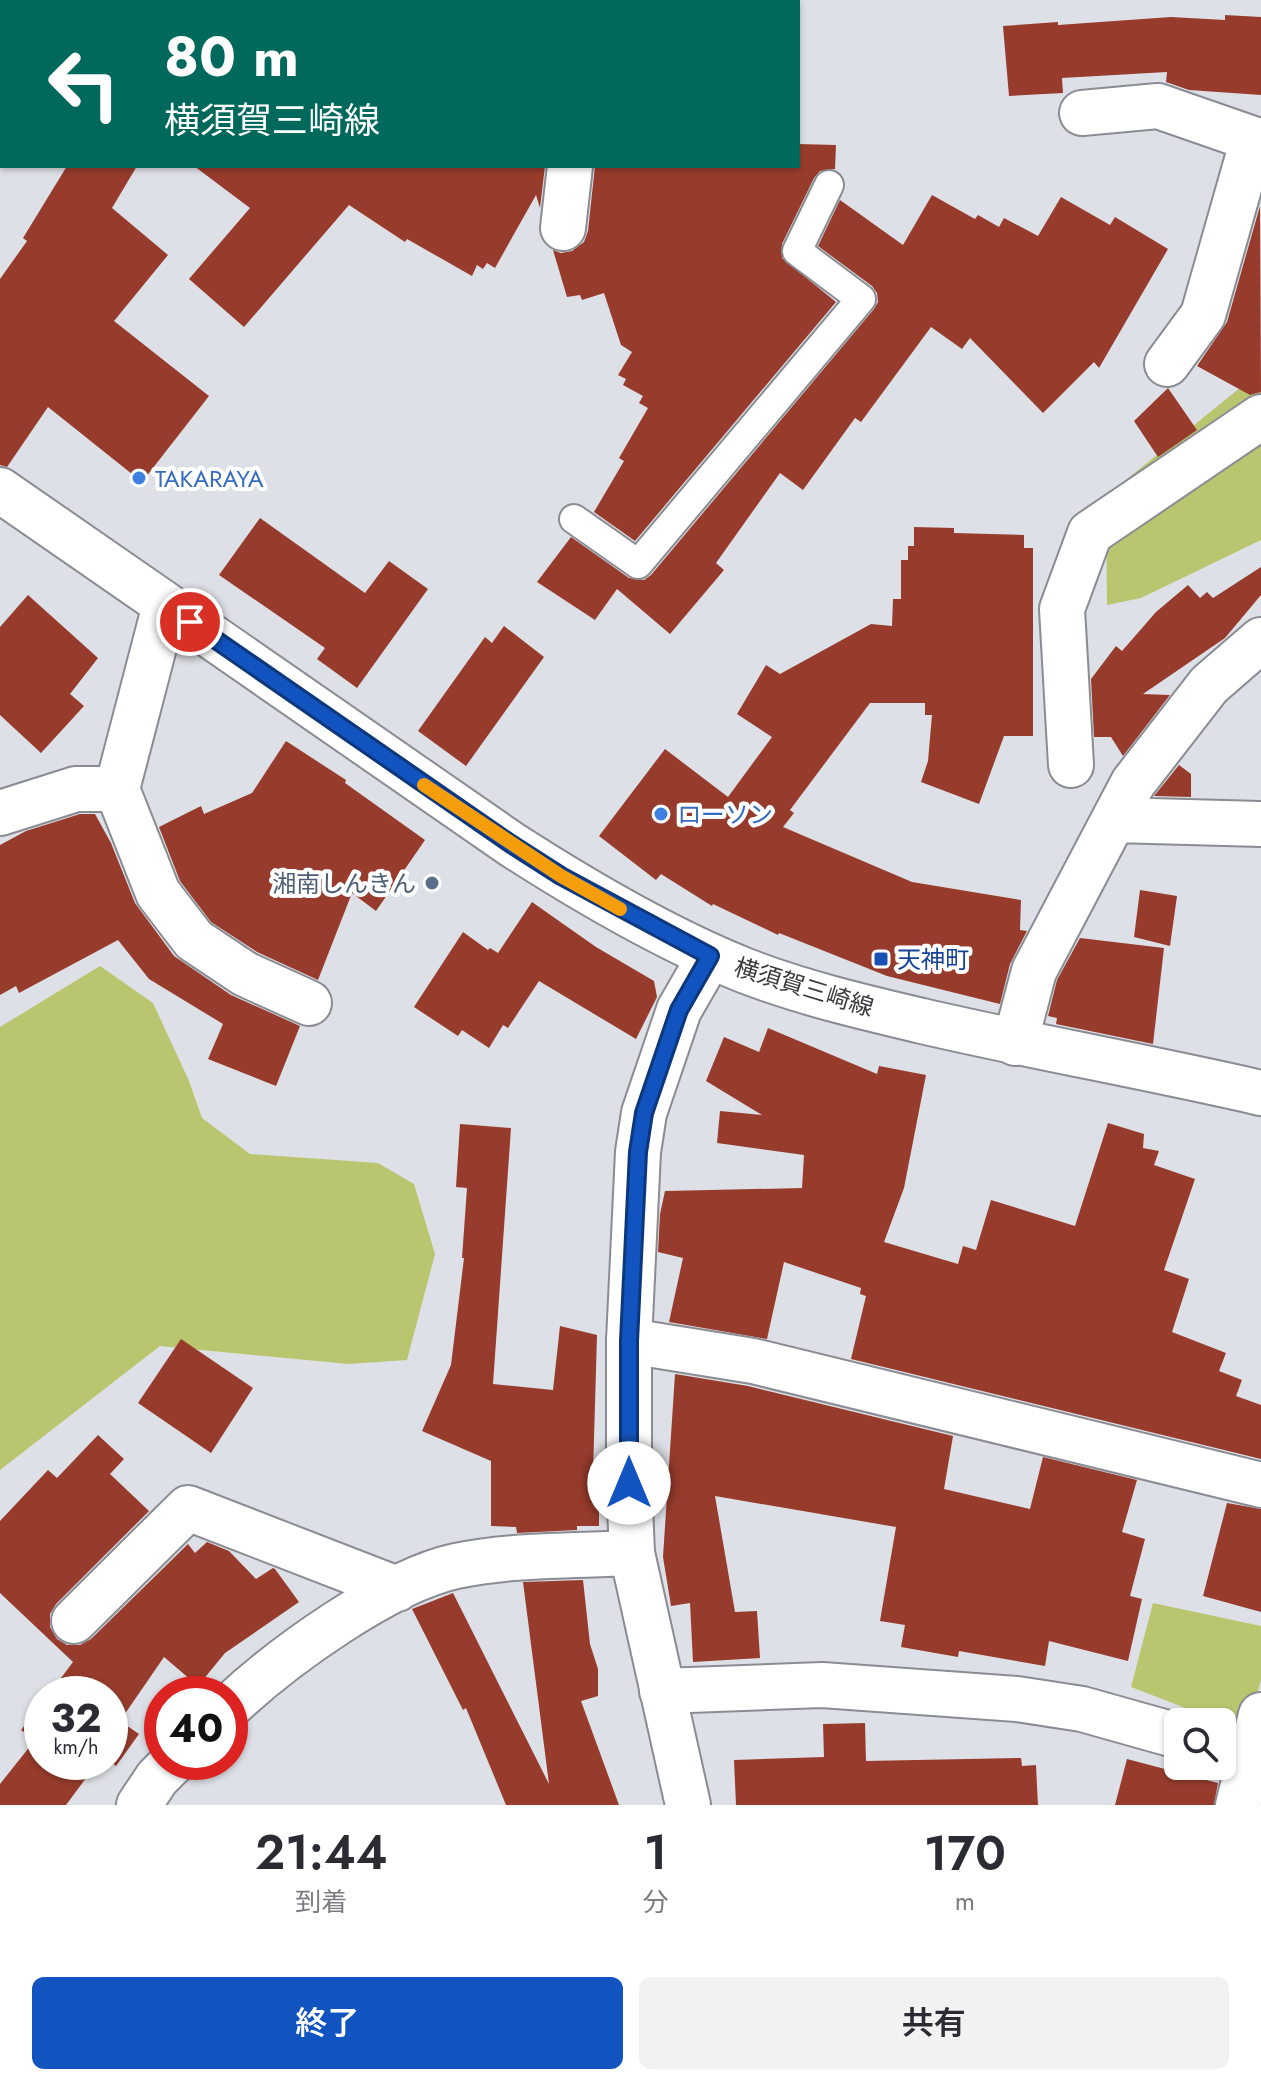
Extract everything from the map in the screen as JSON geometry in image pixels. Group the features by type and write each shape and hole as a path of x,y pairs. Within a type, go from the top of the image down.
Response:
{"street":[{"path":"1082,113 1158,106 1257,140 1203,315 1167,364"},
{"path":"563,228 570,168"},
{"path":"1071,765 1062,609 1090,533 1261,417"},
{"name":"横須賀三崎線","path":"0,490 523,852 573,883 710,956 750,972 856,1005 1015,1043 1261,1093"},
{"path":"165,605 117,789 158,893 194,940 245,974 309,1003"},
{"path":"1015,1043 1034,971 1133,783 1209,685 1261,640"},
{"path":"0,813 76,789 117,789"},
{"path":"1114,820 1261,824"},
{"path":"688,1805 632,1553 629,1341 638,1152 644,1113 679,1010 710,956"},
{"path":"629,1341 753,1361 1261,1485"},
{"path":"74,1621 188,1508 397,1589"},
{"path":"248,1689 326,1631 421,1577 492,1560 632,1553"},
{"path":"662,1691 822,1685 1017,1699 1082,1709 1164,1732"},
{"path":"1238,1805 1244,1759 1261,1715"},
{"path":"139,1805 156,1780"}],"lane":[{"path":"574,519 638,564 861,299 797,251 829,185"}],"green space":[{"path":"1261,371 1261,540 1141,598 1107,605 1106,496"},
{"path":"100,966 153,1003 189,1081 202,1118 250,1154 378,1163 414,1184 435,1254 407,1360 348,1364 160,1346 0,1470 0,1027"},
{"path":"1153,1603 1261,1626 1261,1680 1250,1723 1237,1730 1236,1708 1186,1708 1131,1687"}],"building":[{"path":"1225,15 1261,17 1261,95 1189,90 1166,82 1167,72 1062,78 1063,93 1009,96 1003,26 1171,17 1225,20"},
{"path":"800,144 836,145 835,169 820,171 814,178 782,244 782,258 836,302 635,541 594,512 624,461 619,458 648,408 639,403 643,396 623,385 626,379 618,375 632,352 621,345 604,293 582,300 580,295 567,297 553,250 561,253 572,251 584,242 595,168 800,168"},
{"path":"66,168 136,168 112,208 168,255 114,321 209,396 142,482 48,407 7,467 0,465 0,279 27,241 23,238"},
{"path":"197,168 545,168 540,208 536,195 495,268 487,263 483,269 477,265 472,276 407,239 405,242 349,205 244,327 189,279 250,208"},
{"path":"932,195 975,219 978,215 999,227 1004,218 1038,236 1061,197 1110,225 1115,217 1168,249 1099,368 1094,362 1043,413 970,338 962,349 931,327 861,422 855,418 803,490 780,473 716,563 724,570 670,634 617,589 595,620 537,582 571,537 629,578 644,580 651,575 878,302 872,286 818,246 840,200 903,245"},
{"path":"1260,206 1261,392 1250,395 1197,366 1227,322"},
{"path":"1168,388 1197,430 1158,457 1134,421"},
{"path":"260,518 365,593 389,561 428,589 357,688 317,659 325,648 219,575"},
{"path":"914,527 954,528 954,533 1024,535 1024,548 1033,548 1033,736 1004,736 979,804 921,782 928,761 932,715 925,715 925,703 870,703 790,810 794,813 783,827 912,882 1021,900 1020,930 1027,931 1010,964 1000,1004 887,976 778,935 712,906 661,874 656,880 599,836 665,749 728,797 772,737 737,714 766,665 780,674 871,624 892,626 893,599 901,599 901,560 908,560 908,546 914,546"},
{"path":"1261,567 1261,595 1225,638 1143,694 1170,695 1123,756 1111,737 1094,737 1091,679 1116,646 1122,651 1156,612 1188,585 1200,598 1207,592 1213,598"},
{"path":"28,595 98,658 70,694 84,706 41,753 0,715 0,627"},
{"path":"504,626 544,657 466,766 418,731 485,637 492,643"},
{"path":"286,741 346,780 345,783 425,840 376,911 352,893 318,980 257,952 211,922 180,881 159,827 201,806 204,814 252,793"},
{"path":"1179,765 1191,774 1191,797 1154,796"},
{"path":"80,814 95,814 111,843 135,903 174,956 231,995 300,1026 276,1086 208,1059 223,1024 149,979 118,940 19,993 16,986 0,995 0,845 26,831"},
{"path":"1140,890 1177,896 1170,946 1134,937"},
{"path":"532,902 596,947 654,981 657,997 636,1039 539,981 508,1028 503,1025 489,1048 462,1030 458,1036 414,1007 463,932 488,950 490,948 498,953"},
{"path":"1080,938 1164,948 1153,1044 1056,1024 1057,1018 1048,1016 1057,980"},
{"path":"768,1028 877,1074 879,1066 926,1075 904,1188 884,1242 958,1264 963,1246 976,1250 991,1200 1075,1226 1108,1123 1144,1134 1143,1148 1159,1151 1154,1165 1195,1179 1164,1270 1189,1279 1172,1332 1226,1353 1219,1371 1242,1380 1236,1396 1261,1405 1261,1459 851,1359 866,1296 860,1294 861,1288 784,1262 767,1339 669,1322 683,1258 658,1252 665,1191 802,1188 804,1155 717,1143 720,1111 762,1115 706,1081 724,1037 759,1052"},
{"path":"460,1124 511,1128 493,1384 553,1390 560,1326 597,1335 593,1473 599,1473 599,1526 517,1533 516,1527 491,1526 491,1461 422,1431 451,1365 464,1258 467,1188 456,1187"},
{"path":"181,1339 253,1388 211,1453 138,1403"},
{"path":"675,1374 748,1386 953,1436 944,1489 1030,1509 1043,1457 1137,1480 1122,1532 1145,1539 1130,1596 1142,1599 1128,1661 1049,1641 1045,1666 959,1651 958,1657 901,1647 905,1625 880,1621 896,1527 715,1496 735,1612 757,1611 760,1658 693,1662 690,1603 671,1606 663,1557"},
{"path":"98,1435 124,1459 110,1474 149,1511 56,1604 50,1614 50,1627 57,1639 67,1645 80,1645 91,1639 188,1544 195,1553 207,1542 229,1551 256,1579 275,1569 299,1602 225,1653 206,1676 186,1676 164,1657 151,1676 144,1676 144,1686 128,1709 128,1676 62,1676 73,1662 0,1593 0,1521 48,1470 57,1478"},
{"path":"1227,1503 1261,1509 1261,1612 1203,1596"},
{"path":"583,1580 590,1644 598,1669 598,1696 581,1701 619,1805 506,1805 466,1708 463,1710 412,1609 453,1593 549,1784 523,1582"},
{"path":"865,1723 866,1761 1021,1758 1022,1766 1036,1765 1038,1805 736,1805 734,1760 824,1757 823,1724"},
{"path":"128,1726 139,1734 128,1749"},
{"path":"24,1754 24,1780 85,1780 66,1805 0,1805 0,1784"},
{"path":"1127,1759 1164,1769 1164,1780 1218,1783 1214,1805 1115,1805"}],"slow traffic":[{"path":"424,785 561,876 620,909"}],"place":[{"name":"TAKARAYA","path":"139,478"},
{"name":"ローソン","path":"661,814"},
{"name":"湘南しんきん","path":"432,883"},
{"name":"天神町","path":"881,959"}],"route":[{"path":"190,622 511,844 561,876 710,956 679,1010 644,1113 638,1152 629,1341 629,1483"}]}
